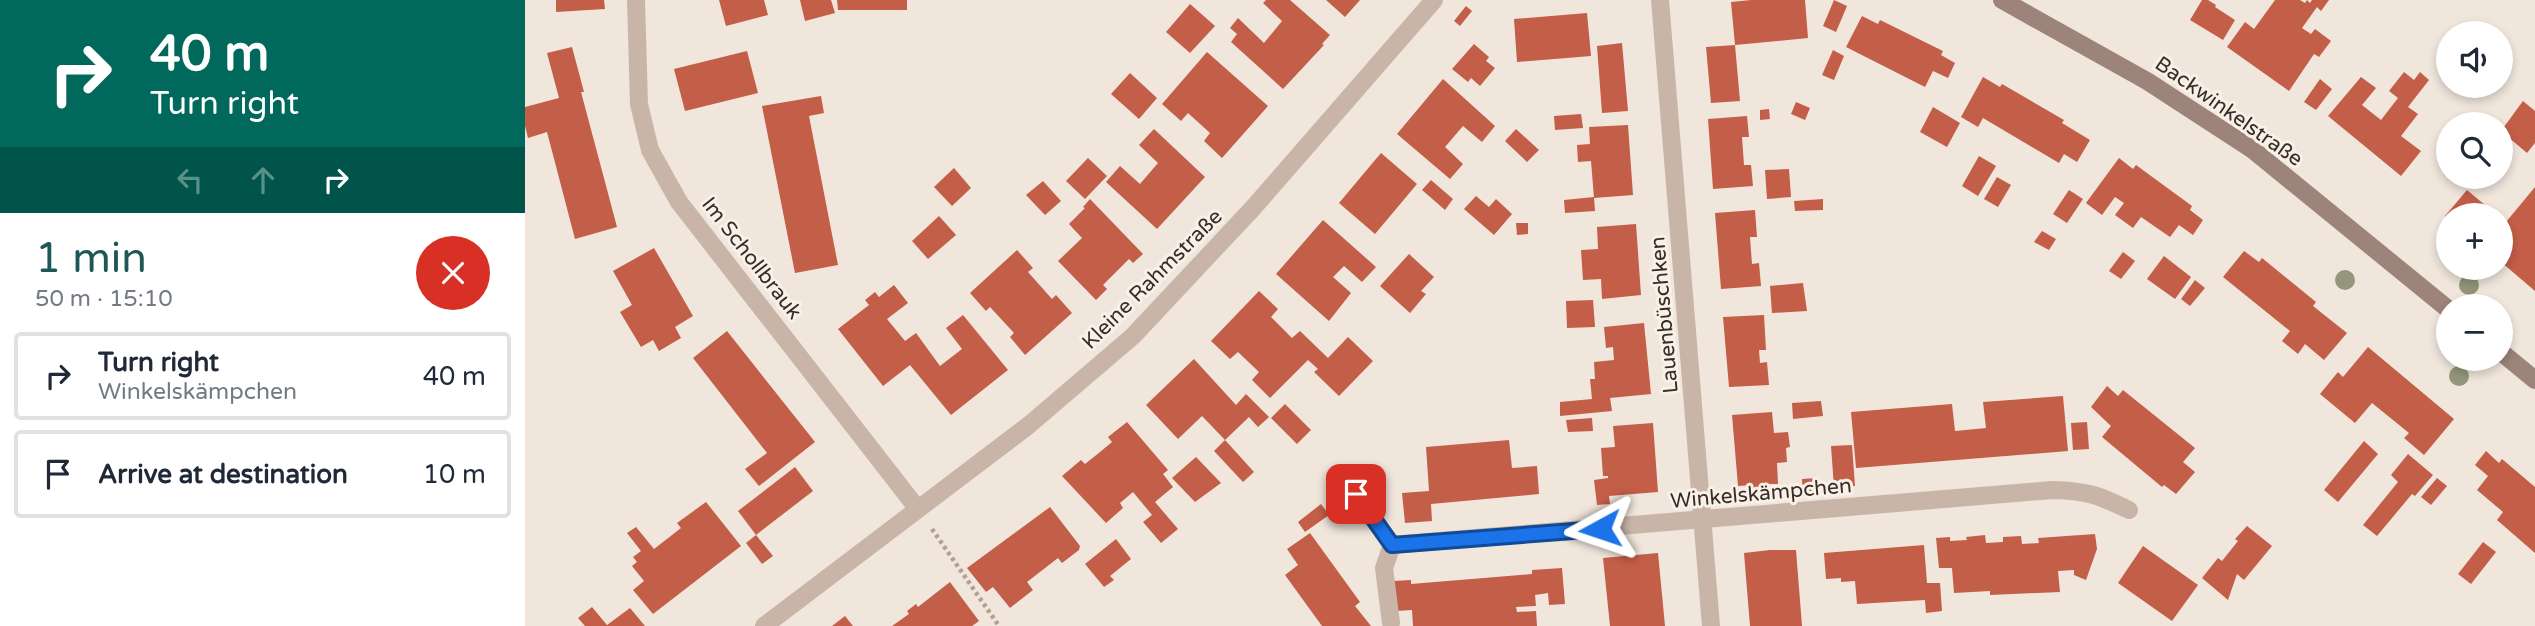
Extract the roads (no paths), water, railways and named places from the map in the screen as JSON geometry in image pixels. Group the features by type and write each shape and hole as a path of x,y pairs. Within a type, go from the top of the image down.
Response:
{"main road":[{"name":"Backwinkelstraße","path":"2002,0 2147,81 2253,150 2436,299"},
{"path":"2513,362 2535,380"}],"street":[{"name":"Im Schollbrauk","path":"636,0 639,104 650,150 679,202 917,508"},
{"name":"Kleine Rahmstraße","path":"764,626 1029,425 1133,336 1254,208 1434,0"},
{"name":"Lauenbüschken","path":"1660,0 1711,626"},
{"name":"Winkelskämpchen","path":"1392,545 2053,490 2082,491 2101,496 2129,510"},
{"path":"1356,494 1392,545 1384,568 1391,622"}]}
